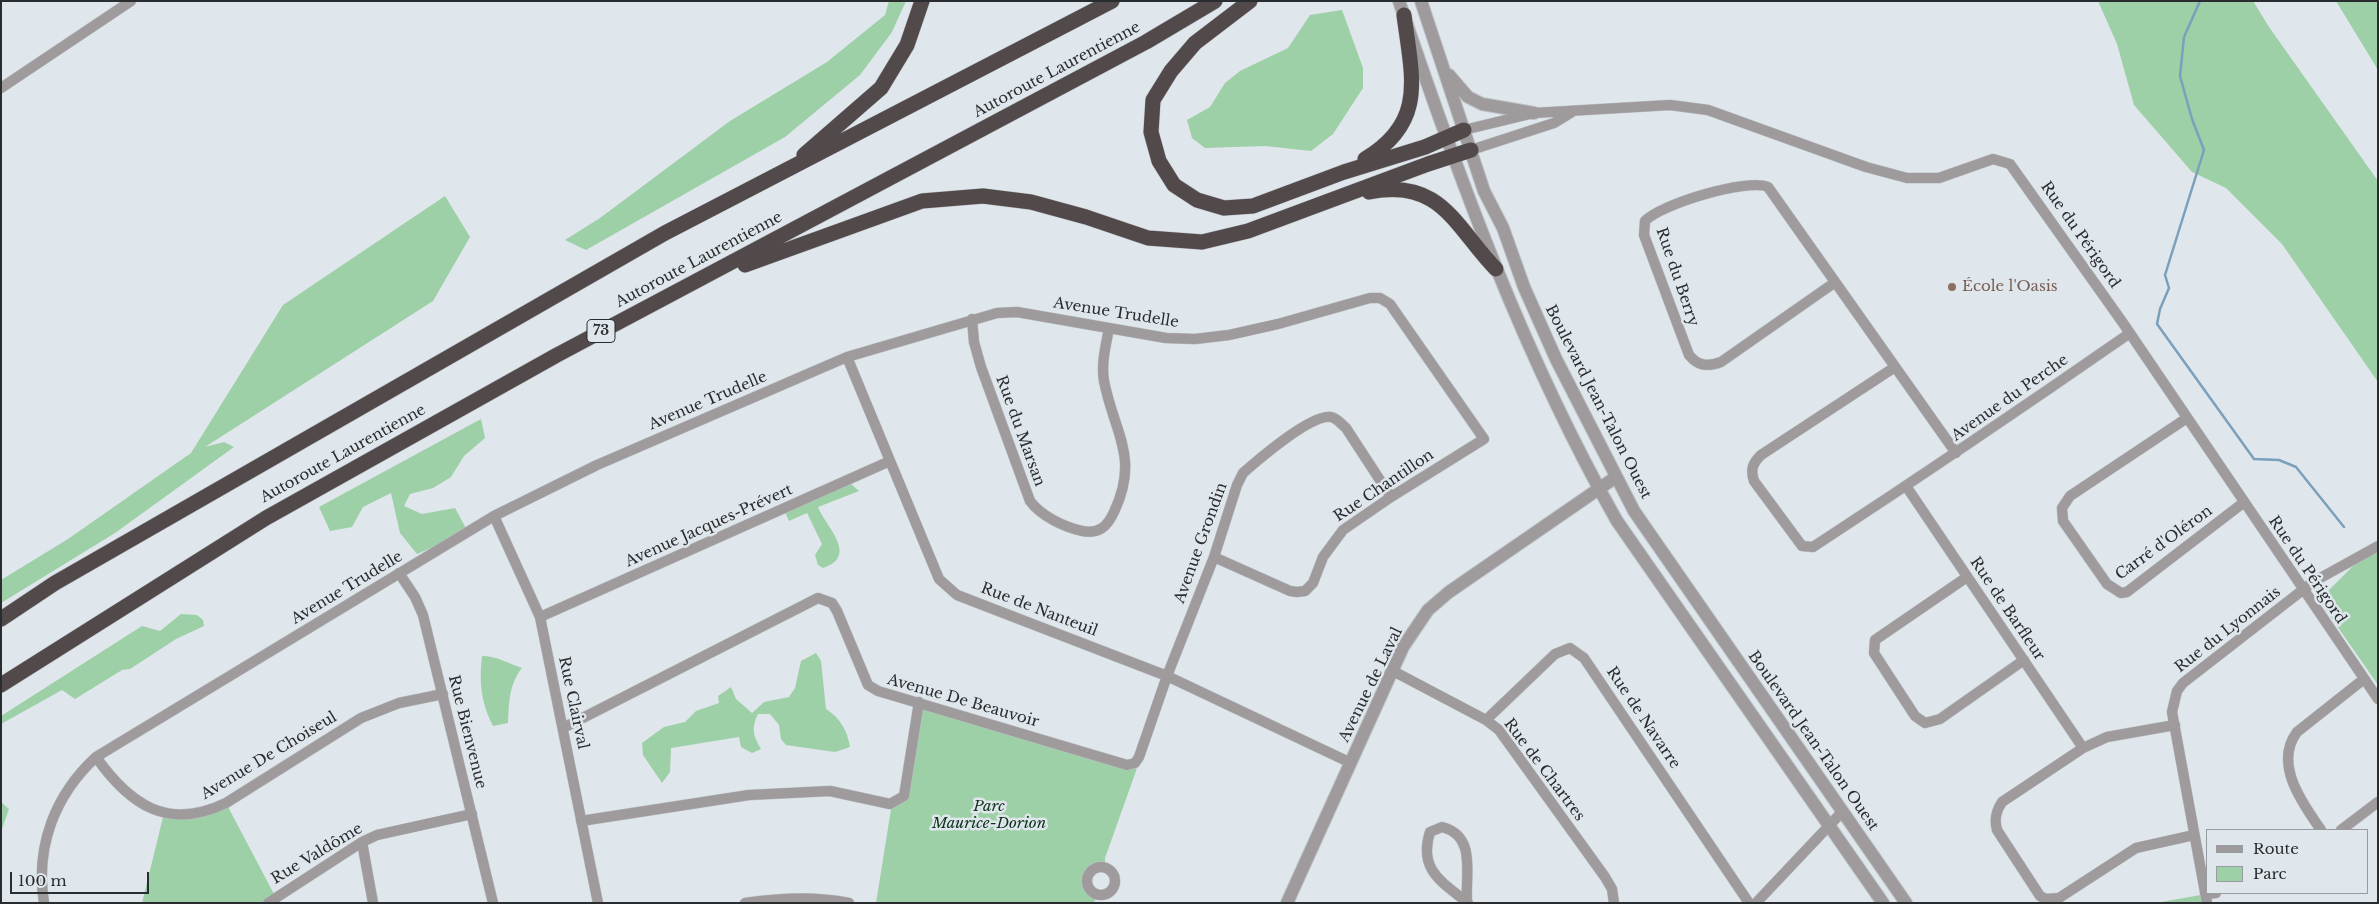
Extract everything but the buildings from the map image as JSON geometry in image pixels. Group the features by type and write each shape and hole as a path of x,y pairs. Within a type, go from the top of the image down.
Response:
{"highway":[{"path":"785,171 881,88 907,44 922,1"},
{"name":"Autoroute Laurentienne","path":"1,618 55,583 657,238 1112,1"},
{"name":"Autoroute Laurentienne","path":"1,685 266,518 557,355 694,284 1146,42 1215,1"},
{"path":"1250,1 1195,43 1171,71 1153,100 1151,132 1159,161 1174,185 1197,200 1224,208 1253,206 1464,130"},
{"path":"1344,172 1390,142 1404,123 1411,103 1412,77 1402,8"},
{"path":"694,284 922,201 984,196 1031,202 1086,217 1148,238 1202,242 1248,231 1454,154 1471,150"},
{"path":"1336,199 1396,189 1435,202 1451,214 1466,231 1478,250 1496,269"}],"street":[{"path":"1,88 131,1"},
{"name":"Boulevard Jean-Talon Ouest","path":"1421,1 1484,191 1503,228 1524,287 1556,358 1601,449 1612,464 1634,511 1906,903"},
{"path":"1402,8 1496,269 1541,371 1598,488 1617,521 1883,903"},
{"path":"1446,72 1468,97 1482,104 1534,113"},
{"name":"Rue du Périgord","path":"1464,130 1534,113 1670,105 1708,110 1866,168 1907,178 1939,178 1993,159 2010,164 2130,333 2243,503 2378,699"},
{"name":"Rue du Périgord","path":"1471,150 1554,123 1572,112"},
{"name":"Rue du Berry","path":"1834,283 1721,362 1702,365 1694,362 1689,355 1644,235 1645,221 1657,212 1715,191 1761,184 1768,187 1956,454"},
{"name":"Avenue Trudelle","path":"44,903 42,873 45,844 54,815 64,793 74,779 96,757 494,516 597,465 847,357 997,313 1017,312 1166,338 1195,339 1229,336 1370,298 1380,298 1390,304 1399,314 1484,439"},
{"name":"Rue du Marsan","path":"972,319 974,342 981,367 1030,501 1045,515 1087,532 1102,529 1110,522 1125,483 1124,446 1104,379 1103,367 1109,328"},
{"name":"Avenue du Perche","path":"1895,367 1761,455 1752,466 1754,480 1798,542 1806,548 1813,547 1956,454 2130,333"},
{"name":"Rue de Nanteuil","path":"847,357 938,579 957,595 1167,676 1351,763"},
{"name":"Avenue Grondin","path":"1167,676 1214,557 1237,485 1244,474 1269,452 1317,419 1331,417 1338,420 1346,428 1391,497"},
{"name":"Carré d'Oléron","path":"2187,418 2070,496 2062,508 2063,521 2107,584 2121,593 2127,592 2243,503"},
{"name":"Rue Chantillon","path":"1214,557 1290,590 1305,591 1313,583 1323,557 1337,536 1391,497 1484,439"},
{"name":"Avenue Jacques-Prévert","path":"540,617 890,461"},
{"name":"Avenue de Laval","path":"1287,903 1404,647 1428,610 1449,592 1616,476"},
{"name":"Rue de Barfleur","path":"1906,486 2083,748"},
{"name":"Rue Clairval","path":"494,516 540,617 598,903"},
{"name":"Rue du Lyonnais","path":"2206,882 2194,835 2172,712 2177,691 2183,683 2302,590 2344,563 2378,546"},
{"name":"Rue Bienvenue","path":"399,573 415,597 423,615 493,903"},
{"path":"1967,577 1875,640 1874,653 1915,716 1925,723 1940,719 2024,660"},
{"name":"Avenue De Beauvoir","path":"564,728 818,598 832,603 868,685 878,692 919,702 1127,766 1135,763 1139,757 1167,676"},
{"name":"Rue de Navarre","path":"1486,720 1555,654 1570,648 1578,652 1584,658 1749,903"},
{"name":"Rue de Chartres","path":"1393,671 1486,720 1499,730 1605,877 1612,889 1614,903"},
{"path":"2320,829 2293,786 2289,764 2291,740 2297,732 2364,679"},
{"name":"Avenue De Choiseul","path":"96,757 120,786 146,806 164,813 191,815 207,812 226,803 361,718 399,703 443,694"},
{"path":"581,821 749,795 830,792 890,804 904,796 919,702"},
{"path":"2175,725 2107,737 2083,748 2002,802 1997,809 1995,822 1997,830 2040,896 2046,899 2059,898 2136,848 2194,835"},
{"path":"2342,829 2378,802"},
{"path":"1756,903 1842,812"},
{"name":"Rue Valdôme","path":"268,903 362,842 377,835 472,814"},
{"path":"1442,827 1451,829 1462,838 1468,855 1468,902 1442,883 1431,868 1426,857 1426,846 1430,832 1442,827"},
{"path":"362,842 373,903"},
{"path":"745,903 774,899 833,900 850,903"}],"green space":[{"path":"889,1 906,1 892,32 860,75 785,137 586,250 565,240 600,218 730,121 827,62 885,15"},
{"path":"2098,1 2253,1 2269,27 2378,181 2378,382 2282,244 2226,188 2192,172 2134,105 2117,44"},
{"path":"2336,1 2378,1 2378,70"},
{"path":"1342,10 1363,68 1363,88 1333,134 1311,151 1265,146 1205,148 1192,138 1187,120 1210,107 1225,83 1240,71 1288,48 1310,15"},
{"path":"445,196 470,237 433,301 205,447 224,442 234,447 115,533 1,603 1,580 68,539 191,453 283,305"},
{"path":"481,419 485,438 464,456 451,477 433,488 410,494 404,506 422,514 455,508 468,532 417,554 400,533 391,493 363,507 352,527 330,531 319,507"},
{"path":"850,483 859,491 818,507 840,548 839,556 834,563 823,568 818,565 815,555 822,544 807,513 789,521 785,512"},
{"path":"2378,551 2378,685 2319,600 2357,562"},
{"path":"181,614 197,615 203,620 204,626 176,639 130,669 122,670 75,699 62,690 1,724 1,716 142,626 160,631"},
{"path":"816,653 821,661 826,709 842,725 850,747 835,752 786,745 781,739 779,725 770,714 758,714 754,724 754,732 761,749 752,753 741,747 739,737 671,748 670,772 662,783 643,755 642,743 664,727 685,722 696,711 719,703 718,696 731,687 736,699 752,713 764,702 789,697 795,688 801,661"},
{"path":"482,656 497,658 522,668 512,687 508,723 493,726 489,717 482,692"},
{"name":"Parc Maurice-Dorion","path":"919,702 1123,765 1139,757 1136,771 1105,858 1105,867 1096,867 1088,875 1087,885 1097,894 1094,903 876,903 892,803 904,795"},
{"path":"1,802 9,809 1,832"},
{"path":"226,803 275,896 268,903 142,903 164,813"},
{"path":"2206,894 2207,903 2156,903"}],"waterway":[{"path":"2200,1 2184,37 2180,76 2192,119 2204,150 2165,275 2169,288 2160,309 2157,324 2254,459 2279,460 2296,467 2344,527"}],"place":[{"name":"École l'Oasis","path":"1952,287"}]}
